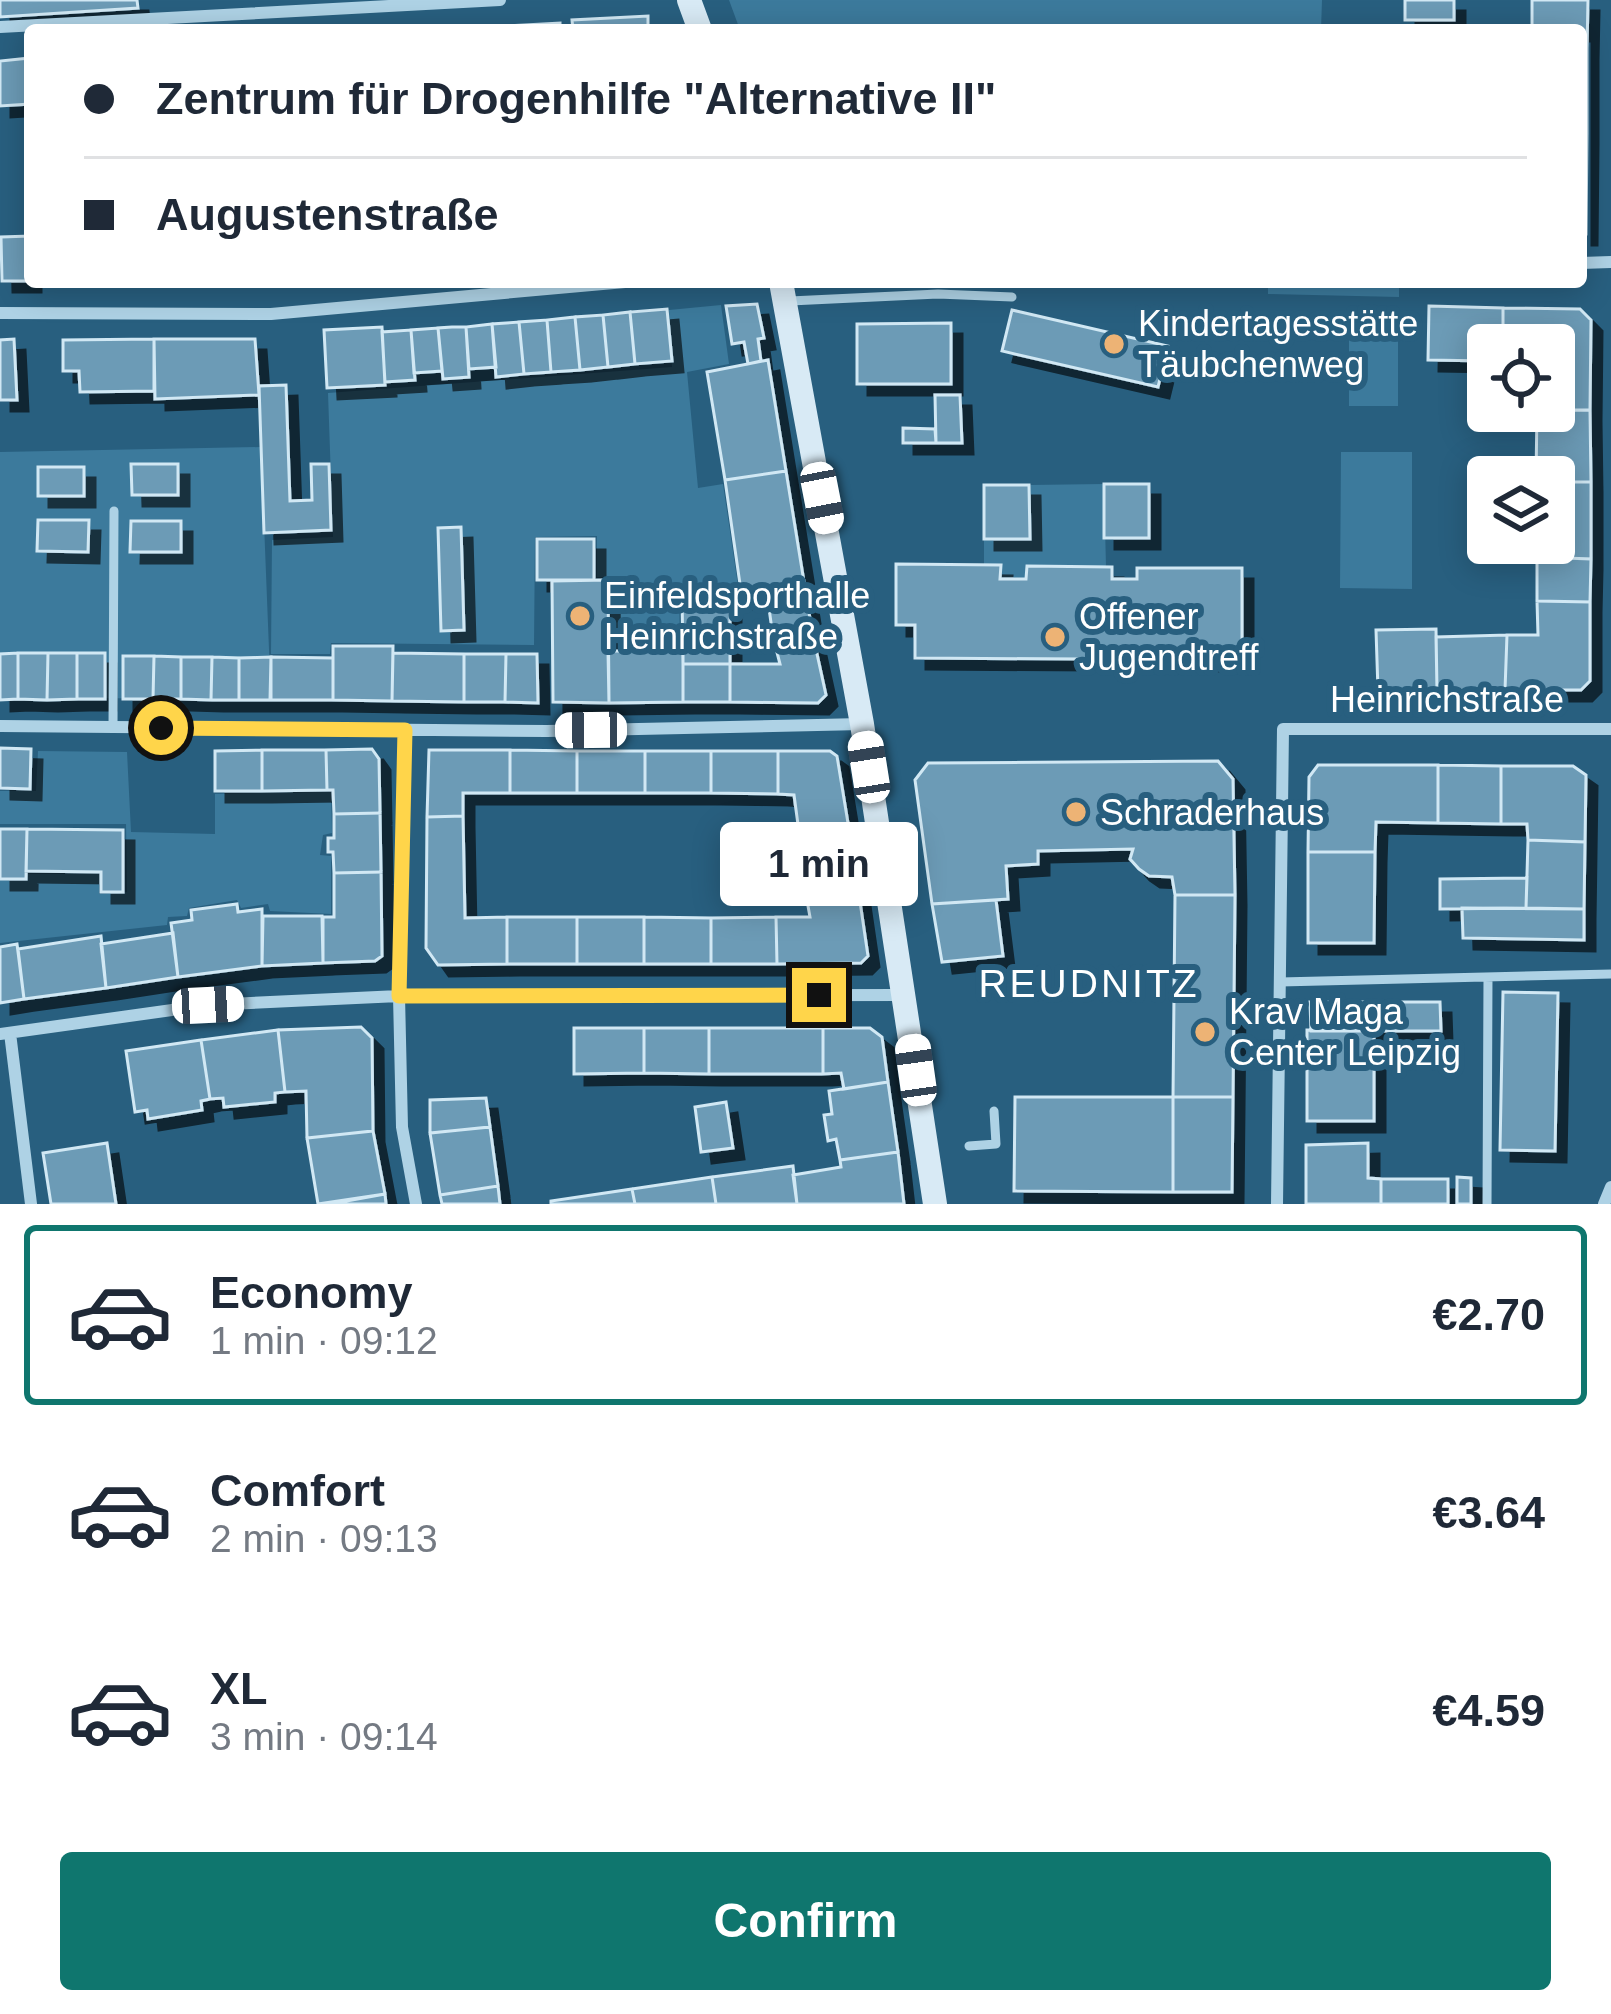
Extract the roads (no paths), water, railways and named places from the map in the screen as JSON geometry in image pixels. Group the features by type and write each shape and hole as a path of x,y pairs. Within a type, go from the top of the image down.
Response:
{"street":[{"path":"125,24 500,0"},
{"path":"0,314 271,314 559,288"},
{"path":"783,291 862,724 934,1204"},
{"path":"0,726 405,730 862,724"},
{"name":"Heinrichstraße","path":"1280,982 1283,729 1611,729"},
{"path":"405,730 399,996 402,1127 416,1204"},
{"path":"1277,1204 1280,982"},
{"path":"31,1204 5,1033 208,1005 399,996 905,995"}],"lane":[{"path":"783,291 1012,297"},
{"path":"113,727 114,511"},
{"path":"1280,982 1611,974"},
{"path":"1487,1204 1488,977"},
{"path":"969,1146 995,1144 994,1111"}],"place":[{"name":"Kindertagesstätte Täubchenweg","path":"1114,344"},
{"name":"Einfeldsporthalle Heinrichstraße","path":"580,616"},
{"name":"Offener Jugendtreff","path":"1055,637"},
{"name":"Schraderhaus","path":"1076,812"},
{"name":"Krav Maga Center Leipzig","path":"1205,1032"}],"district":[{"name":"REUDNITZ","path":"1089,983"}]}
